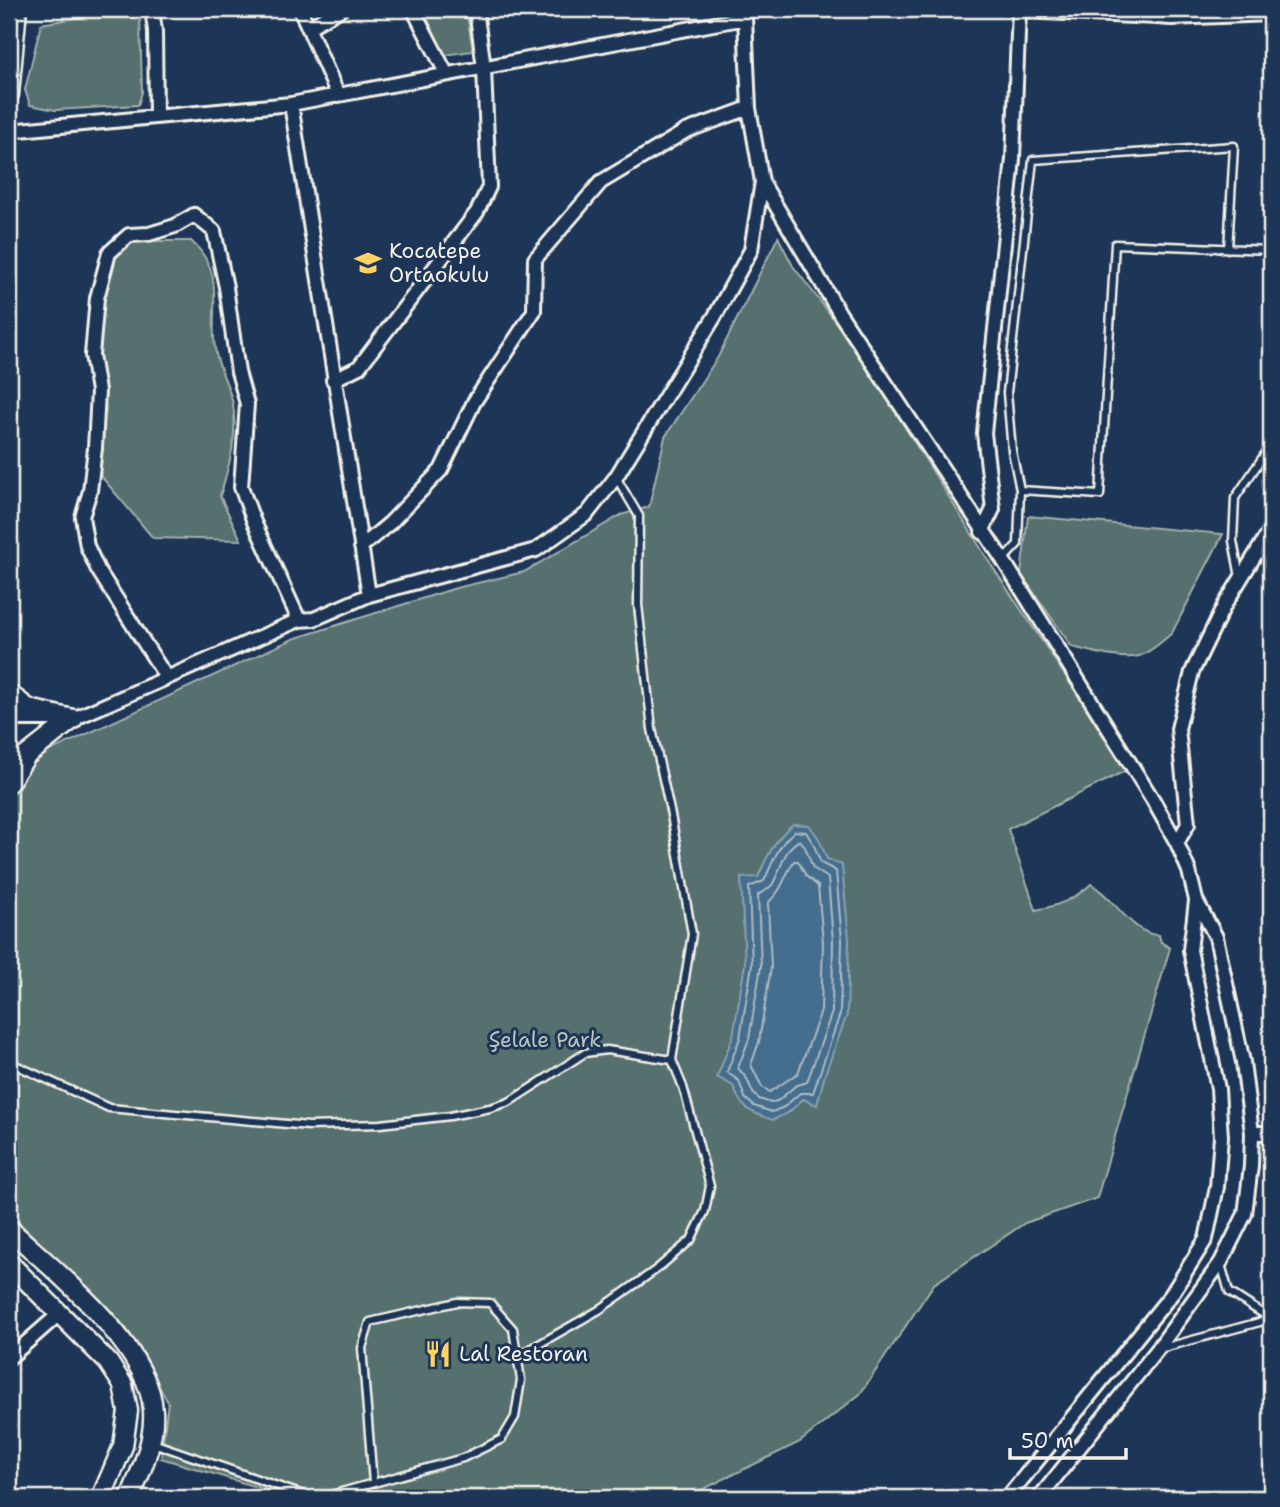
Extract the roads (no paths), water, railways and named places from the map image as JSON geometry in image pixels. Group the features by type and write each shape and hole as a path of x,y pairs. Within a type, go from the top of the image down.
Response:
{"street":[{"path":"9,94 17,9"},
{"path":"152,9 155,31 156,117"},
{"path":"300,9 338,95"},
{"path":"310,27 341,9"},
{"path":"414,9 446,74"},
{"path":"334,380 359,367 477,212 489,187 484,68 476,9"},
{"path":"982,532 993,509 984,433 1013,159 1019,10 1271,14"},
{"path":"9,131 291,104 484,68 744,13 748,108 762,182 840,314 1003,560 1177,843 1189,871 1196,900 1216,937 1243,1062 1252,1133 1245,1214 1221,1262 1157,1350 1039,1498"},
{"path":"291,104 369,595"},
{"path":"361,547 390,523 440,470 474,402 534,311 535,259 601,182 686,131 748,108"},
{"path":"9,782 26,756 73,719 299,620 314,619 369,595 536,550 587,514 616,477 715,316 751,250 762,182"},
{"path":"166,677 98,570 87,546 82,517 90,491 95,447 98,391 92,355 97,298 109,253 130,235 149,234 175,226 194,215 214,231 226,287 238,372 247,404 241,487 299,620"},
{"path":"1177,843 1188,824 1178,729 1192,672 1224,606 1271,529"},
{"path":"9,694 29,709 73,719"},
{"path":"9,719 73,719"},
{"path":"1007,1498 1171,1295 1206,1239 1217,1187 1221,1137 1218,1088 1190,950 1196,900"},
{"path":"1252,1133 1271,1133"},
{"path":"9,1229 123,1340 147,1383 153,1409 151,1442 130,1498"},
{"path":"9,1263 108,1362 123,1385 128,1411 123,1446 101,1498"},
{"path":"9,1358 59,1314"}],"lane":[{"path":"1003,560 1018,544 1020,490 1007,393 1033,160 1234,146 1228,249"},
{"path":"1020,490 1100,495 1115,244 1271,250"},
{"path":"1241,582 1233,541 1235,498 1271,445"},
{"path":"518,1356 600,1310 657,1269 691,1240 705,1211 710,1186 683,1087 672,1060 692,934 671,815 652,729 638,604 639,516 616,477"},
{"path":"9,1062 109,1108 309,1126 380,1124 450,1116 490,1108 509,1102 585,1053 607,1050 672,1060"},
{"path":"1221,1262 1229,1292 1271,1319"},
{"path":"320,1498 463,1458 502,1438 515,1416 521,1380 513,1329 491,1303 457,1302 370,1322 362,1348 373,1483"},
{"path":"1157,1350 1271,1319"},
{"path":"151,1442 312,1498"}],"water":[{"path":"793,824 809,825 819,839 827,859 842,865 849,940 847,1015 825,1074 817,1105 803,1099 788,1113 773,1120 747,1109 733,1086 717,1077 733,1036 745,964 741,878 758,877 772,848"}],"place":[{"name":"Kocatepe Ortaokulu","path":"368,263"},
{"name":"Lal Restoran","path":"438,1354"}],"park label":[{"name":"Şelale Park","path":"545,1040"}]}
